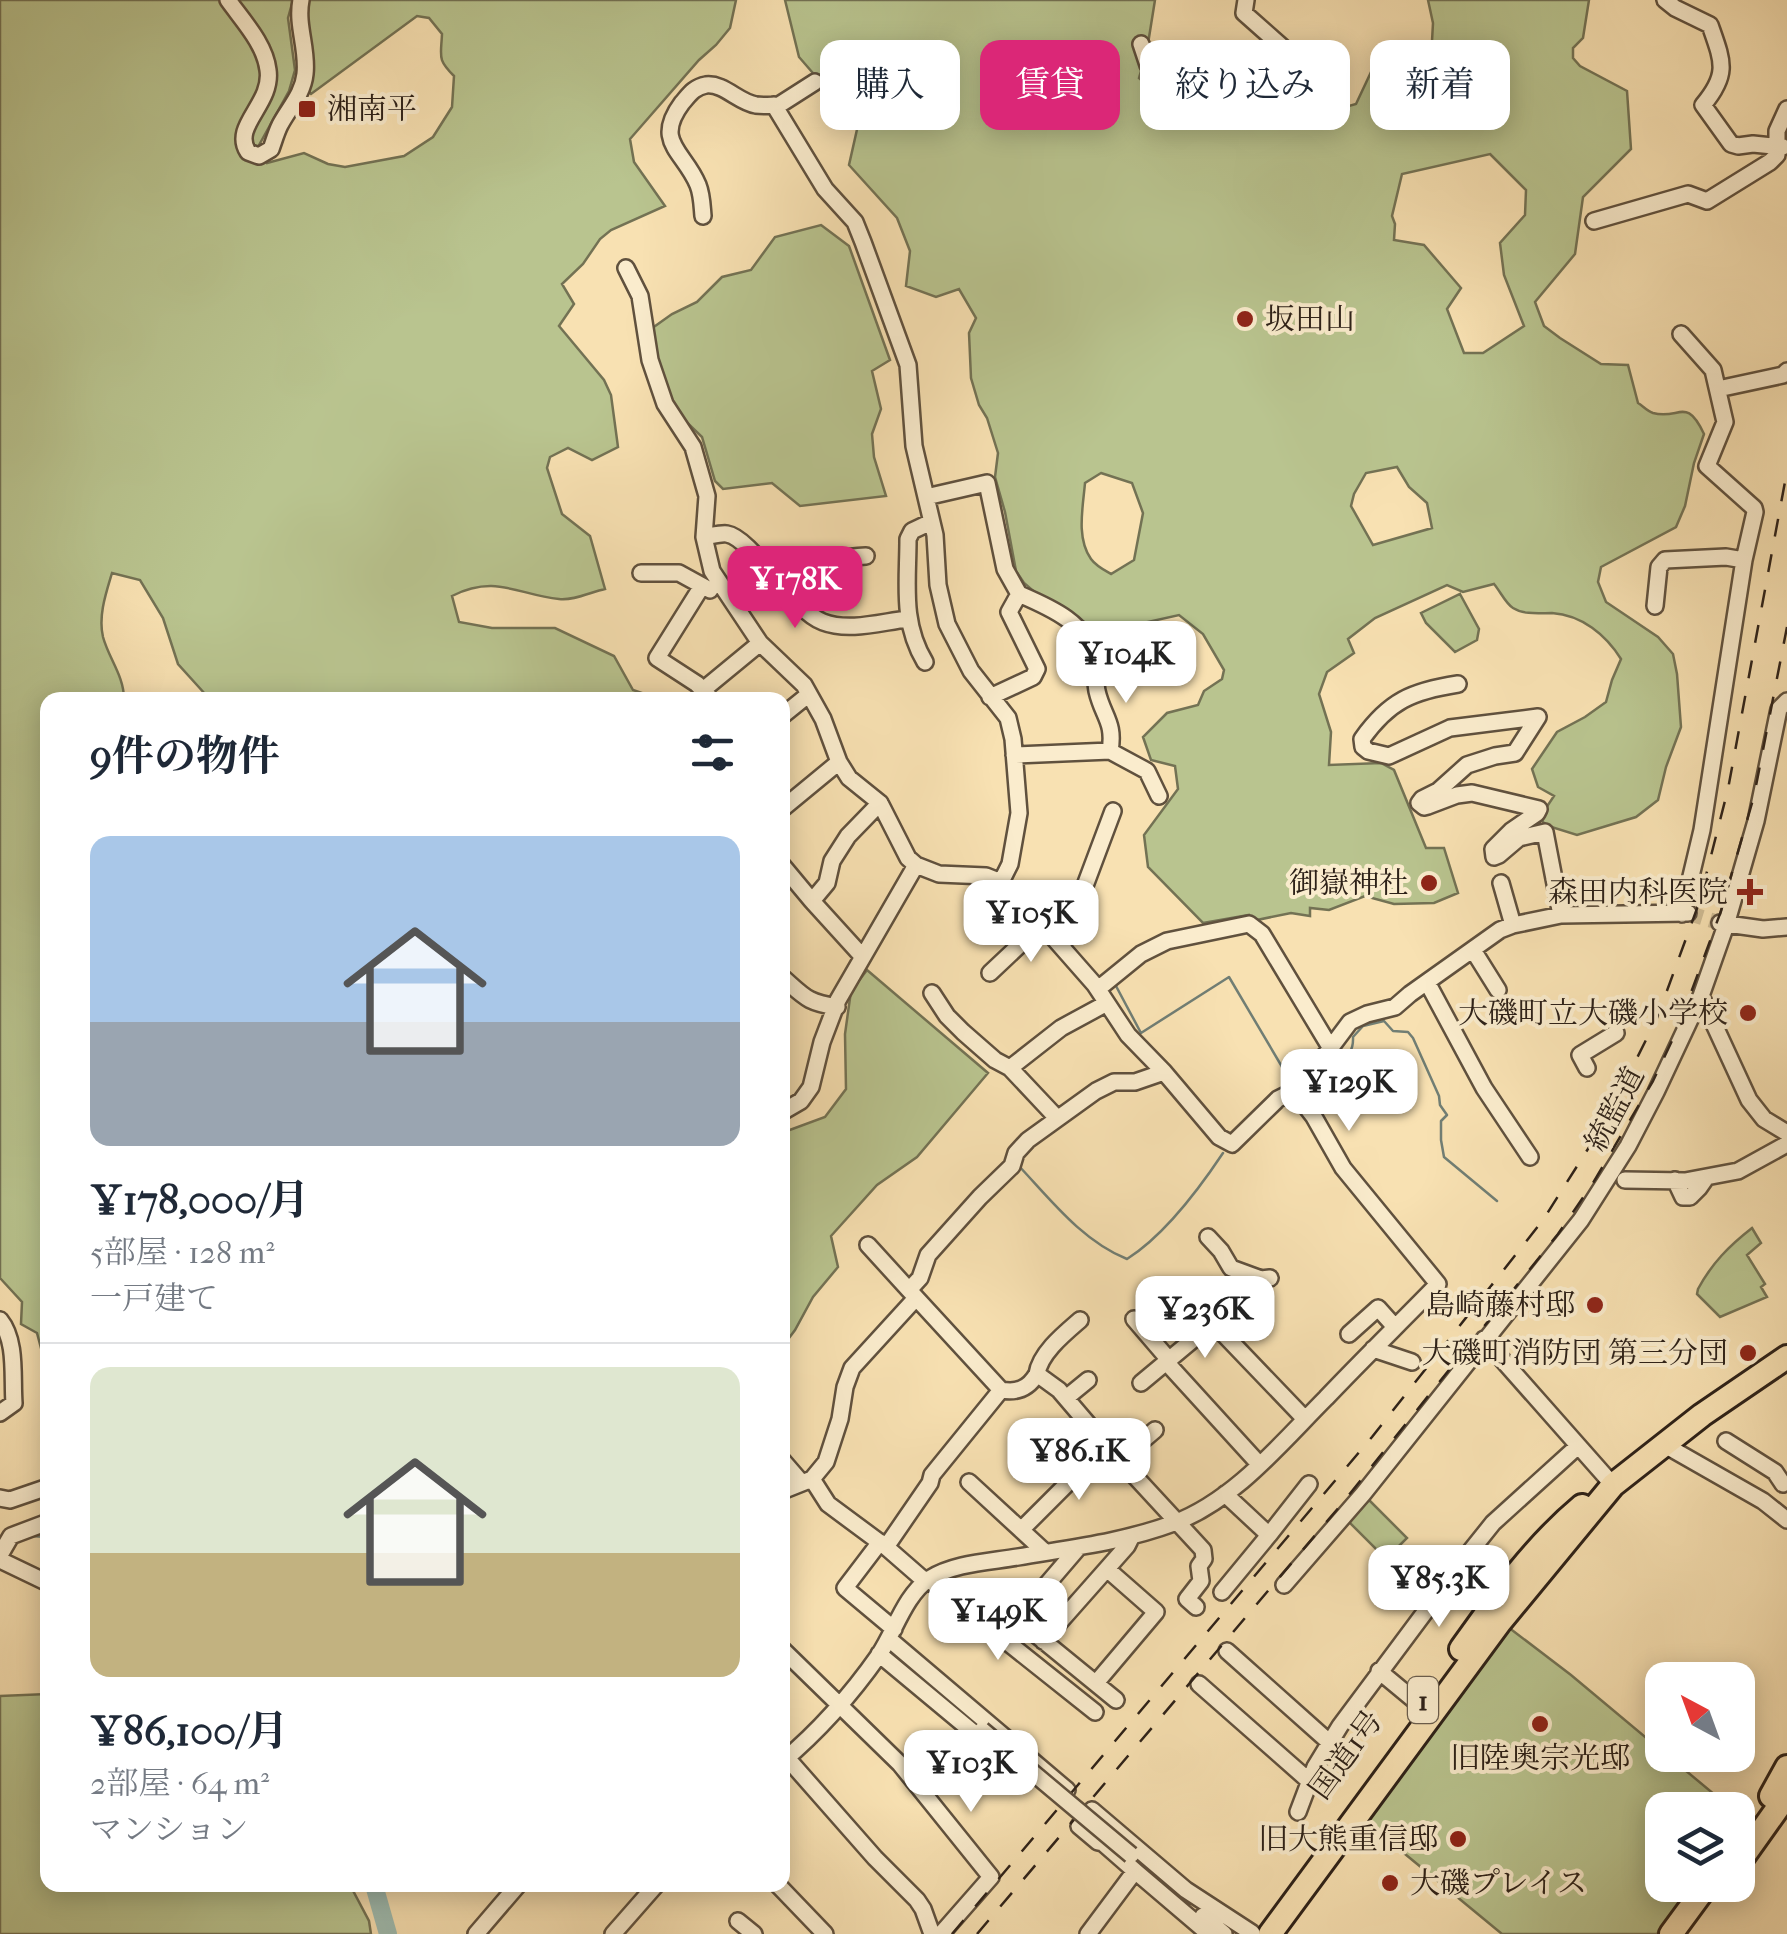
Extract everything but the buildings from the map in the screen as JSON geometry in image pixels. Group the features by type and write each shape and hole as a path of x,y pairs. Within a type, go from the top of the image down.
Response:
{"highway":[{"name":"国道1号","path":"1252,1934 1528,1558 1609,1481 1787,1357"},
{"name":"国道1号","path":"1270,1934 1609,1481"},
{"path":"1755,1836 1779,1796 1787,1770"},
{"path":"1755,1823 1779,1796"},
{"path":"1672,1934 1695,1902"},
{"path":"1687,1934 1710,1902"}],"street":[{"path":"228,0 256,39 269,72 268,91 243,137 248,152 258,156 272,149 304,78 301,0"},
{"path":"1246,0 1244,12 1275,40"},
{"path":"1665,0 1710,26 1722,65 1718,87 1702,106 1728,141 1738,146 1784,149"},
{"path":"702,216 696,182 670,141 672,118 692,91 703,85 716,86 754,105 779,105 815,82"},
{"path":"774,105 825,189 859,232 908,365 914,446 935,535 938,586 947,624 971,671 1008,718 1019,813 1010,864 1001,882"},
{"path":"1784,116 1776,137 1784,149"},
{"path":"1594,221 1688,194 1707,200 1770,162 1784,149"},
{"path":"626,268 640,296 650,360 665,404 693,447 707,496 704,537 712,572 760,643 796,675 849,778 880,803 908,858 916,865 939,874 986,876 1015,894 1062,946 1128,1035 1231,1148 1278,1099 1305,1082 1350,1022 1391,1009 1500,930 1561,914 1685,914 1754,508 1706,466 1724,425 1718,389 1713,370 1682,334"},
{"path":"1718,389 1783,375 1787,370"},
{"path":"926,497 987,483 1009,580 1019,594 1062,614 1082,632 1094,656 1098,693 1113,734 1110,752"},
{"path":"925,662 912,639 907,619 908,540 912,531 930,522"},
{"path":"704,537 728,534 744,544 784,590 816,619 841,628 907,619"},
{"path":"794,598 824,563 866,556"},
{"path":"1656,606 1659,567 1665,560 1726,556 1744,560"},
{"path":"641,574 680,573 732,601"},
{"path":"702,586 657,658 704,692"},
{"path":"990,697 1035,675 1036,667 1008,610 1019,594"},
{"path":"711,692 760,643"},
{"path":"1458,684 1430,688 1395,704 1377,718 1362,743 1368,752 1389,756 1450,728 1538,718 1515,753 1467,765 1419,803 1424,807 1472,793 1539,808 1538,813 1511,831 1494,849 1513,925"},
{"path":"790,710 808,696"},
{"name":"統監道","path":"1284,1585 1363,1494 1581,1220 1605,1184 1656,1092 1701,996 1753,834 1780,709 1787,702"},
{"path":"1014,755 1110,752 1147,771 1159,796"},
{"path":"790,802 839,762"},
{"path":"812,901 827,882 832,861 848,836 880,803"},
{"path":"1062,946 1113,810"},
{"path":"1497,869 1499,856 1518,838 1544,832 1561,914"},
{"path":"790,1107 801,1101 811,1087 836,1006 916,865"},
{"path":"790,875 862,956"},
{"path":"990,973 1042,924"},
{"path":"1010,1068 1102,996 1141,954 1168,942 1249,924 1262,934 1330,1047"},
{"path":"1723,924 1763,929 1787,927"},
{"path":"1473,950 1498,990"},
{"path":"1426,982 1484,1088 1530,1158"},
{"path":"790,985 814,1003 836,1006"},
{"path":"932,994 963,1032 994,1060 1010,1068 1056,1118"},
{"path":"1701,996 1749,1100 1764,1119 1787,1133"},
{"path":"1587,1068 1580,1056 1616,1033"},
{"path":"790,1487 807,1480 826,1462 852,1368 913,1294 928,1256 1012,1166 1016,1153 1056,1118 1096,1091 1114,1082 1134,1082 1164,1072"},
{"path":"790,1755 842,1705 887,1642 913,1595 927,1580 946,1570 1132,1536 1176,1522 1203,1508 1259,1464 1395,1327 1442,1286 1343,1168 1294,1091"},
{"path":"1625,1180 1706,1178 1738,1171 1787,1144"},
{"path":"1141,1383 1266,1279 1220,1260 1208,1237"},
{"path":"868,1245 1001,1390 1014,1393 1034,1380 1039,1363 1080,1320"},
{"path":"1350,1334 1378,1308 1395,1327"},
{"path":"0,1320 5,1324 14,1403 0,1413"},
{"path":"1139,1321 1168,1362 1259,1464"},
{"path":"1214,1324 1305,1419"},
{"path":"1484,1339 1609,1481"},
{"path":"1373,1349 1412,1362"},
{"path":"1037,1374 1066,1398 1203,1550 1201,1582 1189,1600"},
{"path":"1066,1398 1088,1380"},
{"path":"1001,1390 932,1475 930,1484 883,1544 844,1588 887,1642 1209,1934"},
{"path":"1120,1460 1155,1430"},
{"path":"1726,1441 1776,1472 1785,1483 1764,1502"},
{"path":"1662,1444 1764,1502 1787,1520"},
{"path":"1021,1530 1106,1445"},
{"path":"1298,1812 1308,1780 1329,1742 1379,1671 1493,1522 1578,1446"},
{"path":"790,1466 828,1504 1095,1712"},
{"path":"969,1482 1045,1552"},
{"path":"0,1498 10,1500 40,1490"},
{"path":"1222,1592 1268,1534 1308,1493"},
{"path":"1225,1494 1268,1534"},
{"path":"40,1527 4,1550 40,1577"},
{"path":"1043,1640 1132,1536"},
{"path":"1042,1590 1078,1548"},
{"path":"1096,1683 1156,1612 1107,1569"},
{"path":"1029,1629 1116,1700"},
{"path":"887,1642 1035,1773 1067,1790"},
{"path":"1227,1651 1329,1742"},
{"path":"790,1656 900,1764 991,1877 941,1934"},
{"path":"1379,1671 1420,1705"},
{"path":"1199,1684 1308,1780"},
{"path":"790,1765 917,1900 932,1934"},
{"path":"1035,1773 1041,1788"},
{"path":"1092,1810 1186,1890 1252,1934"},
{"path":"1079,1826 1224,1934"},
{"path":"1088,1934 1133,1863"},
{"path":"476,1934 512,1892"},
{"path":"613,1934 650,1892"},
{"path":"785,1892 824,1934"},
{"path":"738,1920 754,1934"}],"green space":[{"path":"0,0 293,0 288,18 295,70 289,91 258,147 267,163 304,153 345,167 404,156 433,137 452,107 454,76 441,57 442,34 429,18 417,16 311,94 306,90 304,0 736,0 730,28 630,139 634,162 665,206 611,230 562,284 574,304 559,326 604,380 611,395 618,447 592,460 568,448 550,457 547,468 562,514 590,536 605,589 564,599 494,586 452,596 459,622 492,628 555,628 614,656 633,690 639,692 203,692 178,664 163,618 140,580 112,573 101,621 123,692 40,692 40,1344 37,1333 21,1324 22,1302 0,1278"},
{"path":"785,0 1155,0 1149,40 1140,40 1140,130 1350,130 1350,106 1356,104 1370,74 1370,130 1510,130 1510,40 1432,40 1428,0 1589,0 1583,38 1573,48 1573,58 1580,66 1627,91 1631,149 1583,197 1575,254 1535,302 1544,326 1560,338 1601,364 1628,365 1638,403 1653,413 1687,413 1704,434 1676,527 1601,567 1598,582 1606,602 1658,637 1673,654 1681,727 1658,800 1636,817 1577,835 1545,825 1540,817 1554,796 1538,787 1532,769 1557,732 1606,702 1621,659 1600,634 1583,622 1552,613 1517,610 1494,584 1463,592 1447,585 1375,618 1348,639 1354,653 1327,672 1319,694 1331,732 1329,765 1381,763 1394,770 1426,848 1444,848 1458,893 1434,903 1394,904 1365,896 1329,910 1310,908 1310,916 1291,913 1252,921 1249,915 1203,923 1148,867 1144,835 1178,789 1175,766 1151,760 1143,737 1167,713 1198,705 1204,691 1222,679 1224,670 1203,634 1179,615 1103,632 1045,601 1024,583 1016,571 995,477 998,453 971,378 969,333 976,318 959,289 936,297 906,286 910,251 897,218 849,165 857,130 960,130 960,40 820,40 820,81 799,57","holes":["1490,154 1526,190 1525,215 1500,243 1504,275 1524,326 1483,353 1464,353 1447,309 1461,288 1424,245 1394,240 1392,216 1402,174","1397,467 1409,487 1427,503 1432,528 1373,545 1351,506 1354,494 1366,473","1101,473 1132,483 1143,513 1134,560 1111,574 1093,561 1083,542 1085,483"]},
{"path":"821,225 849,246 890,360 872,371 881,409 872,434 874,457 886,496 800,506 772,483 723,489 715,481 702,437 675,411 644,334 697,302 722,277 751,270 775,237"},
{"path":"1460,594 1479,629 1477,640 1455,652 1421,613"},
{"path":"867,970 988,1073 917,1157 877,1185 831,1236 838,1267 813,1297 790,1337 790,1130 825,1117 846,1089 845,1034 851,991"},
{"path":"1752,1228 1761,1243 1747,1255 1765,1284 1761,1287 1767,1297 1720,1317 1697,1294 1698,1289 1722,1255"},
{"path":"1363,1494 1407,1538 1386,1559 1343,1516"},
{"path":"1508,1627 1645,1737 1645,1772 1687,1772 1711,1792 1645,1792 1645,1902 1680,1902 1657,1934 1502,1934 1365,1821 1403,1774 1421,1742"},
{"path":"40,1694 40,1892 354,1892 369,1921 371,1934 0,1934 0,1696"}],"waterway":[{"path":"1116,986 1141,1033 1229,977 1291,1082"},
{"path":"1311,1097 1323,1089 1329,1072 1351,1050 1353,1037 1363,1026 1384,1021 1393,1031 1408,1032 1447,1115 1441,1121 1444,1157 1497,1201"},
{"path":"1018,1165 1081,1230 1127,1259 1168,1224 1223,1153"},
{"path":"30,1536 40,1537"},
{"path":"376,1892 388,1934"}],"tunnel":[{"path":"1688,913 1720,923"}],"railway":[{"path":"952,1934 1372,1437 1543,1220 1605,1122 1657,1018 1699,903 1728,789 1787,471"},
{"path":"977,1934 1340,1506 1558,1234 1593,1183 1653,1081 1678,1028 1721,911 1754,796 1787,627"}],"place":[{"name":"湘南平","path":"307,109"},
{"name":"坂田山","path":"1245,319"},
{"name":"御嶽神社","path":"1429,883"},
{"name":"森田内科医院","path":"1750,892"},
{"name":"大磯町立大磯小学校","path":"1748,1013"},
{"name":"島崎藤村邸","path":"1595,1305"},
{"name":"大磯町消防団 第三分団","path":"1748,1353"},
{"name":"旧陸奥宗光邸","path":"1540,1724"},
{"name":"旧大熊重信邸","path":"1458,1839"},
{"name":"大磯プレイス","path":"1390,1883"}]}
